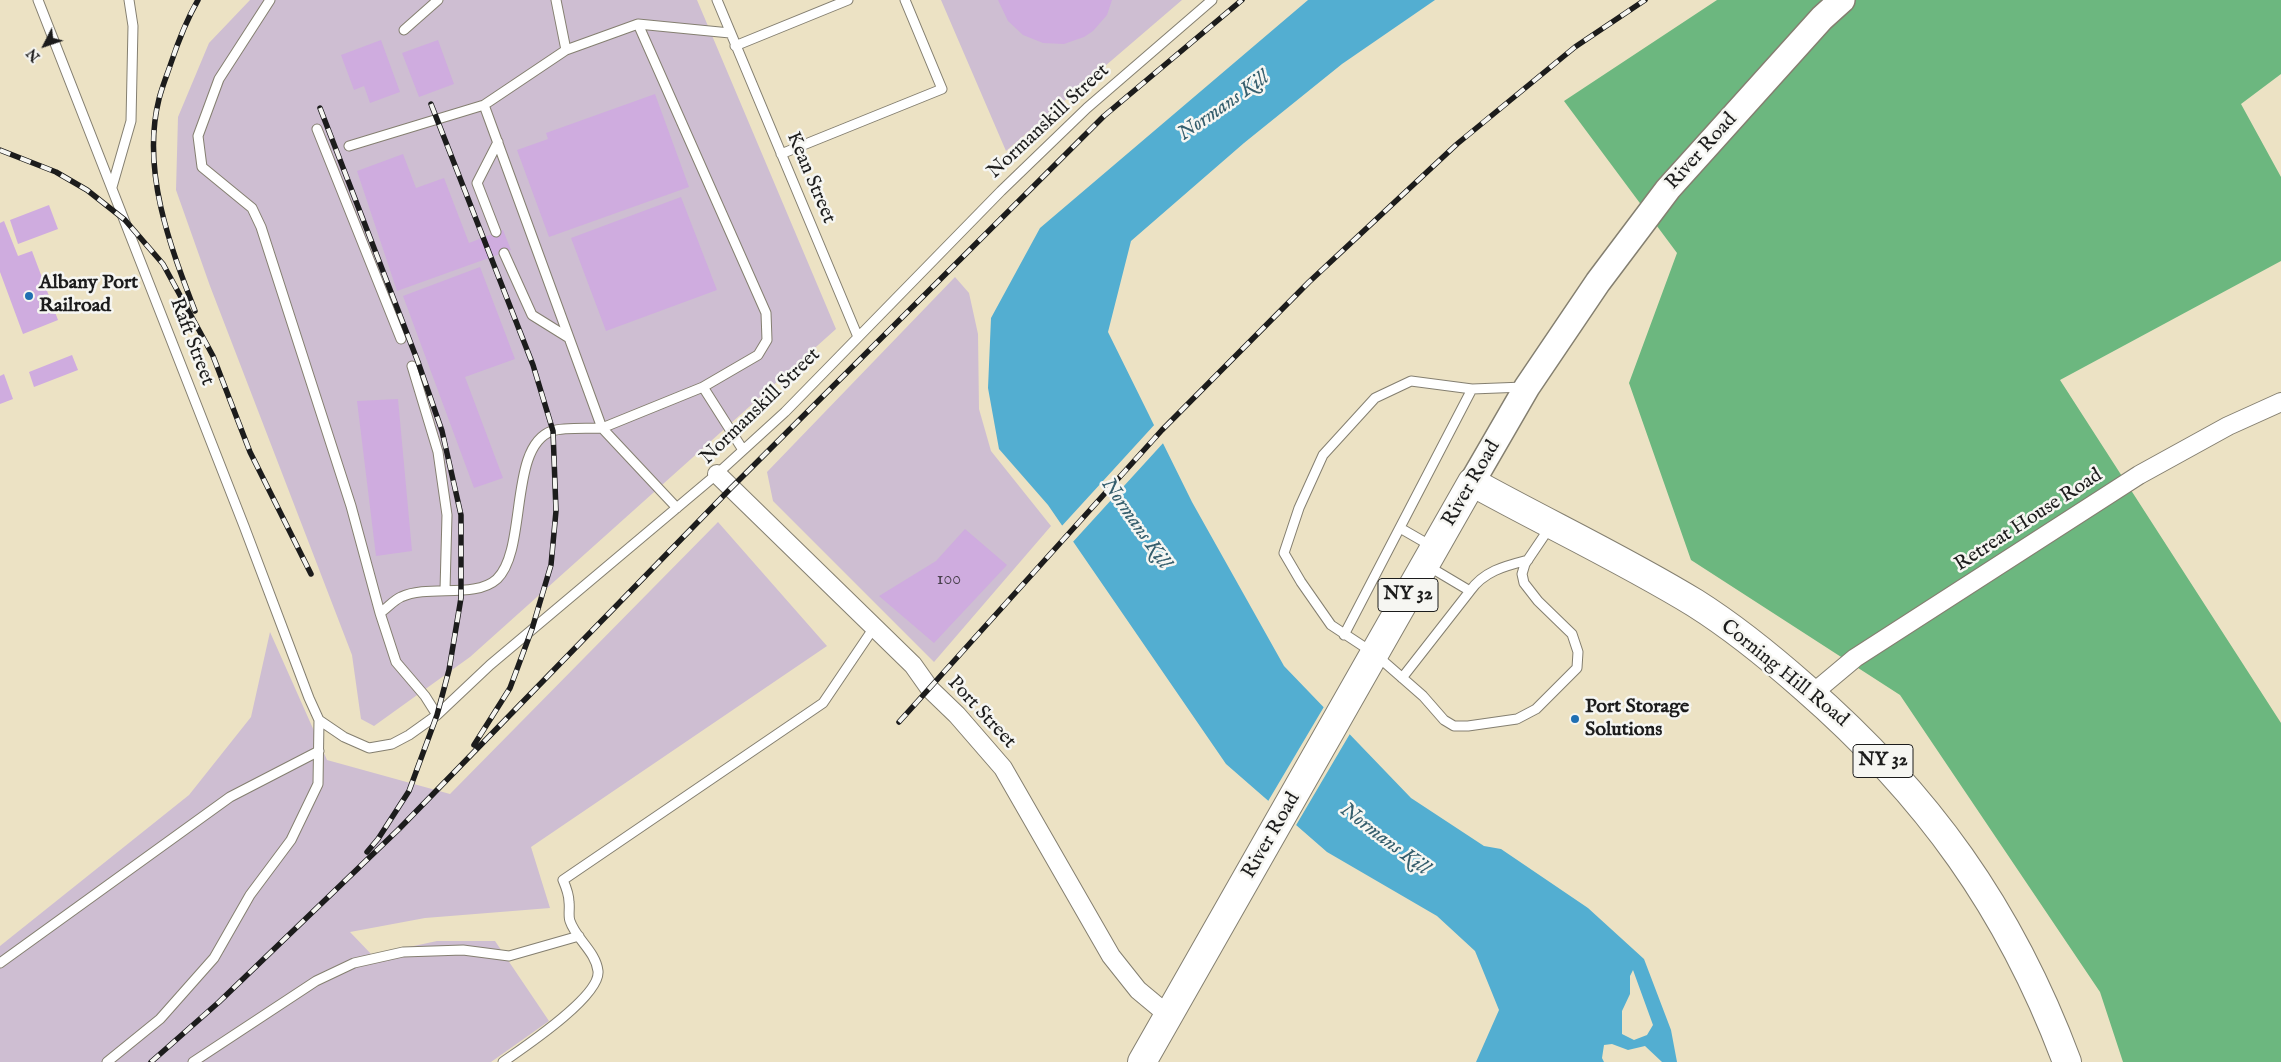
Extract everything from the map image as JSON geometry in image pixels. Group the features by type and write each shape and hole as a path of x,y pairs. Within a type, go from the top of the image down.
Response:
{"main road":[{"name":"River Road","path":"1168,1015 1276,830 1527,387 1598,282 1668,190 1822,18 1842,0"},
{"name":"Corning Hill Road","path":"1472,482 1634,568 1696,604 1782,668 1881,758 1951,842 1994,908 2022,959 2047,1011 2067,1062"},
{"name":"NY 32","path":"1142,1062 1168,1015"}],"street":[{"name":"Retreat House Road","path":"1812,694 1855,658 2139,474 2228,426 2281,402"},
{"name":"Port Street","path":"717,474 912,666 930,689 957,715 1003,768 1111,956 1138,990 1168,1015"}],"lane":[{"name":"Raft Street","path":"38,0 319,720"},
{"path":"112,187 131,121 133,26 129,0"},
{"path":"270,0 219,79 198,136 202,167 252,208 261,227 345,487 380,613 396,662 437,715"},
{"path":"404,30 438,0"},
{"path":"556,0 566,50"},
{"name":"Kean Street","path":"717,0 858,337"},
{"path":"735,46 848,0"},
{"path":"781,154 942,89 905,0"},
{"name":"Normanskill Street","path":"319,720 344,737 369,748 392,744 437,715 490,665 717,474 785,412 1001,190 1087,108 1212,0"},
{"path":"380,613 401,597 445,590 486,588 498,577 509,556 524,472 536,441 553,431 602,428 703,387 758,355 767,340 766,313 638,24"},
{"path":"349,146 484,105 566,50 638,24 730,33"},
{"path":"484,105 602,428 676,508"},
{"path":"317,129 401,339"},
{"path":"496,232 477,183 498,142"},
{"path":"504,252 532,315 569,338"},
{"path":"412,366 438,452 447,515 445,590"},
{"path":"1527,387 1472,389 1411,381 1376,398 1323,455 1299,508 1284,553 1301,582 1331,625 1375,654 1423,696 1444,720 1454,726 1468,726 1517,720 1536,709 1577,668 1578,652 1572,634 1538,601 1524,584 1522,574 1528,560 1552,524"},
{"path":"703,387 743,450"},
{"path":"1344,634 1472,389"},
{"path":"1400,528 1470,591"},
{"path":"1402,678 1474,585 1496,569 1528,560"},
{"path":"503,1062 572,1010 589,994 597,980 598,971 594,960 570,921 569,900 564,880 823,703 873,629"},
{"path":"108,1062 160,1019 214,958 250,895 291,840 318,784 319,720"},
{"path":"0,963 230,797 319,751"},
{"path":"192,1062 316,981 354,963 403,952 463,950 509,956 579,936"}],"shaded area":[{"path":"250,0 697,0 836,329 470,657 374,726 361,719 352,655 210,286 176,190 178,117 209,43"},
{"path":"941,0 1182,0 1006,151"},
{"path":"955,277 969,293 978,334 979,409 991,451 1051,526 934,662 773,501 767,472"},
{"path":"718,522 827,646 531,847 550,908 425,918 350,932 372,955 437,941 495,941 549,1021 491,1062 0,1062 0,946 189,795 251,717 270,632 327,760 450,794"}],"green space":[{"path":"1717,0 2281,0 2281,74 2241,104 2281,177 2281,261 2060,380 2281,723 2281,1062 2123,1062 2100,992 1900,695 1691,560 1629,383 1677,253 1564,101"}],"water":[{"name":"Normans Kill","path":"1308,0 1435,0 1342,64 1244,143 1131,241 1108,332 1192,502 1284,666 1411,798 1484,846 1501,849 1588,908 1644,959 1671,1030 1677,1062 1662,1062 1645,1046 1628,1050 1612,1044 1604,1045 1602,1058 1604,1062 1476,1062 1499,1010 1475,951 1437,916 1327,852 1226,764 1048,505 999,449 988,388 991,318 1040,228","holes":["1633,970 1653,1025 1647,1035 1634,1040 1622,1034 1622,1011 1630,994 1630,976"]}],"pier":[{"path":"1156,423 1165,441 1071,544 1060,528"},
{"path":"1325,705 1351,732 1295,827 1267,803"}],"building":[{"path":"998,0 1112,0 1107,15 1093,31 1084,37 1064,44 1043,43 1023,35 1008,21"},
{"path":"381,40 400,92 370,103 364,86 354,90 341,55"},
{"path":"438,40 454,84 419,97 402,53"},
{"path":"655,94 689,187 549,237 517,150 548,139 546,133"},
{"path":"403,154 416,188 444,178 469,243 503,230 511,250 397,291 357,171"},
{"path":"681,197 717,290 606,331 571,238"},
{"path":"49,205 58,229 18,244 10,220"},
{"name":"Albany Port Railroad","path":"4,221 18,256 32,251 58,320 23,334 0,272 0,223"},
{"path":"480,267 515,359 465,377 503,478 474,488 403,296"},
{"path":"72,355 78,370 34,387 29,372"},
{"path":"4,374 13,399 0,404 0,376"},
{"path":"398,399 412,551 376,556 357,401"},
{"path":"965,529 1007,565 934,643 879,596 936,561"}],"railway":[{"path":"195,311 176,260 161,207 156,180 154,126 160,95 180,39 198,0"},
{"path":"151,1062 219,1002 399,829 730,489 1104,116 1242,0"},
{"path":"899,722 1162,430 1309,282 1457,144 1575,47 1645,0"},
{"path":"431,104 533,365 553,431 556,511 551,565 532,629 510,688 474,745"},
{"path":"320,108 418,362 442,431 461,515 461,598 449,670 437,715 409,791 378,839 367,852"},
{"path":"0,150 56,172 87,190 125,220 163,264 213,356 250,452 311,574"}],"place":[{"name":"Albany Port Railroad","path":"29,296"},
{"name":"Port Storage Solutions","path":"1575,719"}]}
